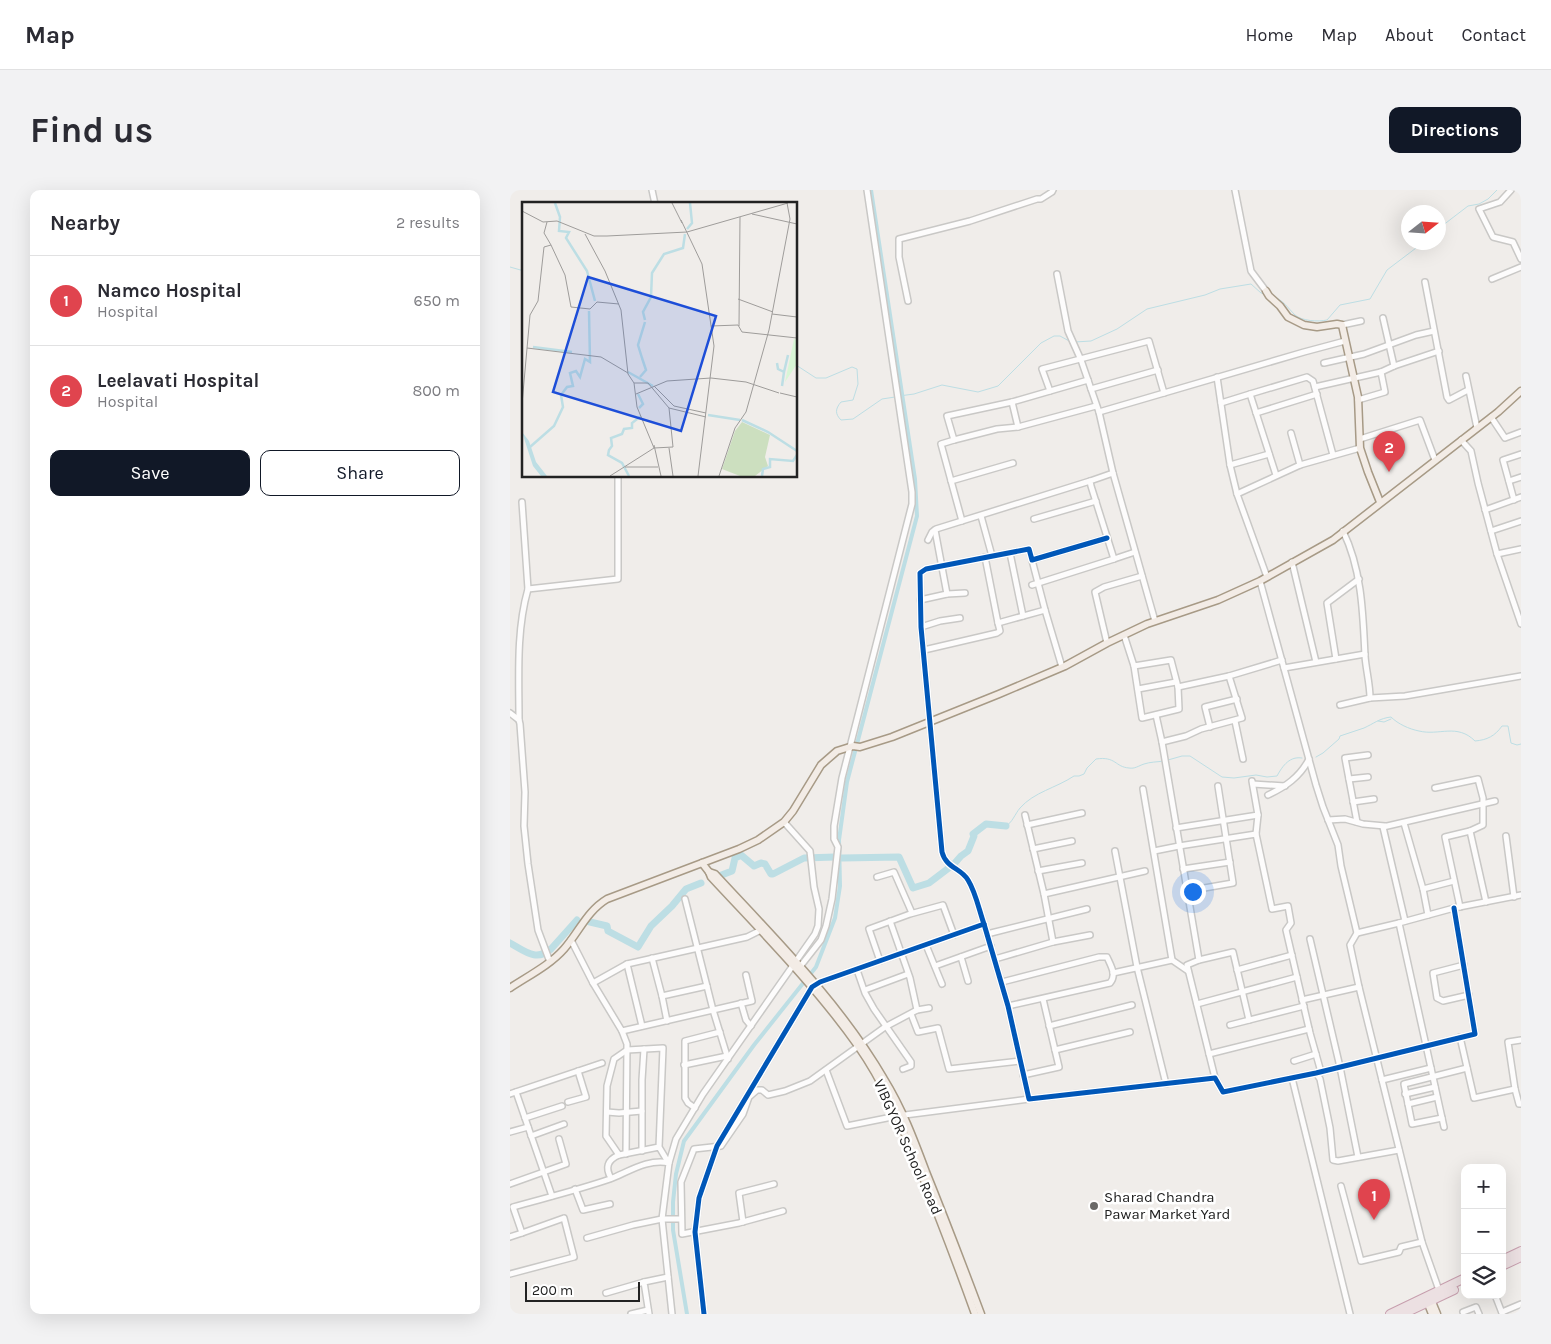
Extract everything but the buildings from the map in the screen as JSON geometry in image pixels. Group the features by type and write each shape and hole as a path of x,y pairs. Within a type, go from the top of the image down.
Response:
{"highway":[{"path":"1506,1258 1521,1251"},
{"path":"1506,1264 1521,1258"},
{"path":"1440,1294 1461,1281"},
{"path":"1390,1314 1461,1286"},
{"path":"1403,1314 1429,1299"}],"main road":[{"path":"1267,293 1288,317 1304,325 1317,327 1337,324 1342,326 1358,400 1360,448 1380,502"},
{"path":"510,988 559,954 596,906 607,899 758,840 784,822 793,811 821,765 833,754 854,746 892,737 1062,668 1107,642 1155,621 1218,600 1260,581 1333,540 1491,417 1521,391"},
{"name":"VIBGYOR School Road","path":"702,863 711,878 763,929 812,983 860,1045 870,1061 900,1115 981,1314"},
{"name":"VIBGYOR School Road","path":"959,1263 975,1314"},
{"path":"1429,1299 1432,1314"},
{"path":"1429,1299 1437,1314"}],"street":[{"path":"672,1314 662,1219 669,1163 676,1139 727,1058 821,940 832,899 837,860 838,847 834,839 834,826 912,504 911,478 867,190"},
{"path":"908,302 899,257 899,239 970,221 1041,199 1053,190"},
{"path":"1235,190 1251,271 1267,293"},
{"path":"1511,190 1500,202 1479,209 1493,238 1513,242 1521,259"},
{"path":"1492,279 1521,267"},
{"path":"1057,274 1069,333 1081,360 1099,412 1155,621"},
{"path":"1426,282 1432,308 1434,331 1449,400 1468,390"},
{"path":"1383,318 1394,366"},
{"path":"1342,326 1361,320"},
{"path":"1324,363 1364,354 1416,335 1434,331"},
{"path":"1050,391 1042,369 1149,341 1164,393"},
{"path":"1099,412 1345,341"},
{"path":"1315,387 1381,372 1439,351"},
{"path":"1090,388 1158,370"},
{"path":"1358,400 1385,392 1381,372"},
{"path":"1466,376 1476,428"},
{"path":"1221,403 1307,377 1313,381 1333,455"},
{"path":"1216,378 1230,465 1237,494 1267,577"},
{"path":"954,440 947,416 1012,402 1088,380"},
{"path":"1250,394 1276,475"},
{"path":"1256,413 1317,394"},
{"path":"1012,402 1018,427"},
{"path":"962,521 941,444 997,429 1018,427 1096,406"},
{"path":"1491,417 1505,438 1521,432"},
{"path":"1360,439 1420,420 1434,460"},
{"path":"1291,433 1300,465"},
{"path":"1461,440 1471,451 1490,531 1521,624"},
{"path":"1237,494 1300,465 1360,448"},
{"path":"1230,465 1269,454"},
{"path":"1514,500 1503,460 1521,454"},
{"path":"951,481 1013,463"},
{"path":"928,540 935,530 1114,473"},
{"path":"1509,481 1521,477"},
{"path":"528,589 618,578 618,478"},
{"path":"1090,481 1114,559"},
{"path":"1485,510 1521,498"},
{"path":"1034,519 1096,501"},
{"path":"522,502 528,589 524,603 519,652 520,720 525,792 524,826 538,930 550,962"},
{"path":"981,516 992,556"},
{"path":"1490,531 1521,521"},
{"path":"935,530 947,594"},
{"path":"1343,532 1351,548 1358,579 1370,698"},
{"path":"1032,560 1107,538"},
{"path":"1029,1099 1002,982 984,924 968,880 951,867 942,852 921,627 920,573 926,569 1029,549 1035,584 1045,610 1062,668"},
{"path":"1497,554 1521,550"},
{"path":"1010,552 1023,616"},
{"path":"1035,584 1135,552"},
{"path":"924,650 1000,631 985,557"},
{"path":"1292,562 1316,662"},
{"path":"1107,642 1095,592 1104,587 1142,576"},
{"path":"1336,659 1327,603 1358,579"},
{"path":"1260,581 1323,807 1338,845 1357,933 1350,945 1359,987 1422,1242 1440,1294"},
{"path":"920,600 965,592"},
{"path":"998,623 1045,610"},
{"path":"921,627 940,621 960,618"},
{"path":"1124,635 1134,666 1142,718 1180,709 1177,684 1171,660 1134,666"},
{"path":"1284,668 1365,654"},
{"path":"1138,689 1229,676 1282,660"},
{"path":"1162,742 1242,718 1229,676"},
{"path":"1340,705 1370,698 1405,696 1521,676"},
{"path":"1210,727 1205,707 1237,700"},
{"path":"510,713 520,720"},
{"path":"1156,715 1199,960"},
{"path":"1235,721 1243,759"},
{"path":"1357,822 1346,758 1368,755"},
{"path":"1268,796 1285,786 1302,772 1309,759"},
{"path":"1349,779 1368,776"},
{"path":"1249,1020 1233,952 1199,960 1187,965 1215,1078 1223,1092 1319,1072 1475,1034 1464,965 1454,881 1445,837 1470,831 1483,825 1483,798 1478,779 1435,788"},
{"path":"1285,786 1253,783 1258,815 1256,834 1272,909 1288,906 1291,923 1286,930 1316,1054 1334,1160 1338,1161 1399,1150"},
{"path":"1187,891 1233,883 1218,786"},
{"path":"1143,789 1172,960"},
{"path":"1353,802 1374,799"},
{"path":"1328,820 1345,819 1385,826 1495,801"},
{"path":"1028,825 1082,813"},
{"path":"1025,815 1044,894 1053,942"},
{"path":"1176,828 1258,815"},
{"path":"784,822 810,851 814,887 819,909 818,926 798,968"},
{"path":"1404,823 1423,889 1428,915"},
{"path":"1385,826 1383,827 1406,921"},
{"path":"1470,831 1486,902"},
{"path":"1154,851 1256,834"},
{"path":"1506,836 1514,897"},
{"path":"1033,849 1072,840"},
{"path":"1115,852 1137,968 1166,1084"},
{"path":"1183,869 1230,862"},
{"path":"1038,872 1082,863"},
{"path":"1044,894 1145,871"},
{"path":"877,877 894,872 912,913"},
{"path":"1423,889 1454,881"},
{"path":"1357,933 1457,907 1521,895"},
{"path":"685,899 727,1058"},
{"path":"880,961 869,929 912,913 943,905 954,935"},
{"path":"987,934 1087,909"},
{"path":"890,921 902,954 918,1010"},
{"path":"1399,923 1444,1127"},
{"path":"704,1314 695,1232 699,1198 717,1146 812,983 857,970 984,924"},
{"path":"593,983 627,964 747,937 763,929"},
{"path":"995,958 1053,942 1090,935"},
{"path":"1310,939 1340,1067 1358,1157"},
{"path":"571,940 593,983 622,1031 627,1044 626,1154"},
{"path":"926,945 942,984"},
{"path":"935,966 991,946"},
{"path":"1237,970 1292,955"},
{"path":"961,957 968,981"},
{"path":"1002,982 1099,957 1107,957 1113,973 1110,983 1008,1006"},
{"path":"652,958 667,1021"},
{"path":"1113,973 1172,960 1189,971"},
{"path":"627,964 642,1026"},
{"path":"1464,965 1432,973 1438,998 1443,1001 1469,995"},
{"path":"857,970 865,990 885,1027 890,1029 911,1062 911,1066 903,1069"},
{"path":"865,990 908,974"},
{"path":"622,1031 752,1000 746,975"},
{"path":"1196,1004 1297,977"},
{"path":"662,996 707,986"},
{"path":"1302,1000 1359,987"},
{"path":"1023,1075 1059,1067 1042,999"},
{"path":"741,1003 746,1020 751,1026"},
{"path":"1049,1026 1132,1004"},
{"path":"1230,1025 1304,1006"},
{"path":"783,1211 743,1222 682,1234 679,1220 681,1182 694,1149 721,1146 743,1114 749,1097 758,1090 762,1090 768,1095 785,1091 810,1081 885,1027 918,1010 929,1008"},
{"path":"911,1014 918,1032 938,1028 949,1069 1020,1060"},
{"path":"1209,1054 1309,1029"},
{"path":"695,1108 685,1098 685,1041 720,1032"},
{"path":"1055,1050 1130,1032"},
{"path":"1460,1038 1474,1098 1515,1089"},
{"path":"1521,1040 1508,1042 1515,1089 1519,1104 1521,1104"},
{"path":"619,1155 606,1136 607,1086 614,1059 627,1050 663,1048 658,1147 669,1163"},
{"path":"642,1150 644,1049"},
{"path":"1294,1061 1316,1054"},
{"path":"684,1065 727,1058"},
{"path":"510,1094 602,1063"},
{"path":"1382,1080 1431,1068"},
{"path":"1442,1118 1412,1124 1404,1084 1467,1068"},
{"path":"826,1070 847,1126 900,1115 1215,1078"},
{"path":"568,1102 586,1097 578,1071"},
{"path":"1292,1078 1350,1314"},
{"path":"1405,1094 1435,1087"},
{"path":"516,1092 552,1196"},
{"path":"1408,1104 1437,1097"},
{"path":"525,1118 562,1106"},
{"path":"607,1112 626,1113 642,1111"},
{"path":"531,1136 564,1124"},
{"path":"510,1132 528,1127"},
{"path":"510,1184 566,1164 558,1139"},
{"path":"611,1178 607,1170 608,1164 613,1158 658,1147"},
{"path":"513,1207 611,1178 634,1168 661,1161 669,1163"},
{"path":"743,1222 739,1193 774,1184"},
{"path":"1341,1186 1361,1261 1399,1252 1401,1247 1422,1242"},
{"path":"575,1189 583,1210 610,1204"},
{"path":"510,1200 522,1233"},
{"path":"510,1237 564,1218 574,1258 510,1274"},
{"path":"586,1238 633,1224 662,1219 679,1220"},
{"path":"606,1293 668,1277"},
{"path":"631,1314 648,1312 644,1282"},
{"path":"1497,1299 1502,1313 1521,1304"},
{"path":"1463,1312 1476,1308 1479,1314"}],"waterway":[{"path":"687,1314 673,1230 676,1174 684,1141 754,1045 816,967 835,918 840,886 839,840 847,782 917,516 915,479 871,190"},
{"path":"1446,223 1468,206 1479,204 1488,199 1497,190"},
{"path":"1273,296 1283,302 1295,315 1302,319 1327,320 1340,305 1370,299 1387,270 1413,250"},
{"path":"510,267 522,270"},
{"path":"1075,342 1091,341 1117,329 1147,309 1205,295 1220,289 1251,284 1261,293 1265,294"},
{"path":"899,396 914,394 942,385 978,392 998,386 1041,343 1054,336 1060,336 1071,342"},
{"path":"798,366 816,378 826,378 852,367 857,369 858,384 853,400 841,402 837,409 837,414 841,420 853,419 882,399 895,397"},
{"path":"1316,757 1323,753 1340,736 1391,717 1408,728 1426,732 1455,731 1475,741 1494,735 1502,726 1508,726 1511,743 1521,744"},
{"path":"1378,721 1384,722 1391,719"},
{"path":"1168,760 1190,756 1222,777 1234,778 1256,775 1277,776 1287,762 1294,758 1302,758"},
{"path":"1006,826 1020,808 1032,798 1074,776 1084,774 1096,759 1112,760 1121,766 1131,768 1146,763 1164,761"},
{"path":"842,858 899,857 913,888 929,883 954,864 968,851 974,836 973,834 986,824 1006,826"},
{"path":"719,876 732,871 735,858 741,855 754,866 761,863 765,864 771,874 804,858 835,857"},
{"path":"590,922 607,926 608,931 638,947 651,926 672,906 686,889 701,883"},
{"path":"510,943 530,954 540,955 546,953 577,920"}],"cycle path":[{"path":"704,1314 695,1232 699,1198 717,1146 812,987 820,982 984,924 971,885 962,873 950,865 942,852 921,627 920,573 926,569 1029,549 1032,560 1107,538"},
{"path":"984,924 1008,1006 1029,1099 1215,1078 1223,1092 1316,1073 1475,1034 1454,908"}],"place":[{"name":"Leelavati Hospital","path":"1389,472"},
{"name":"Sharad Chandra Pawar Market Yard","path":"1094,1206"},
{"name":"Namco Hospital","path":"1374,1220"}]}
